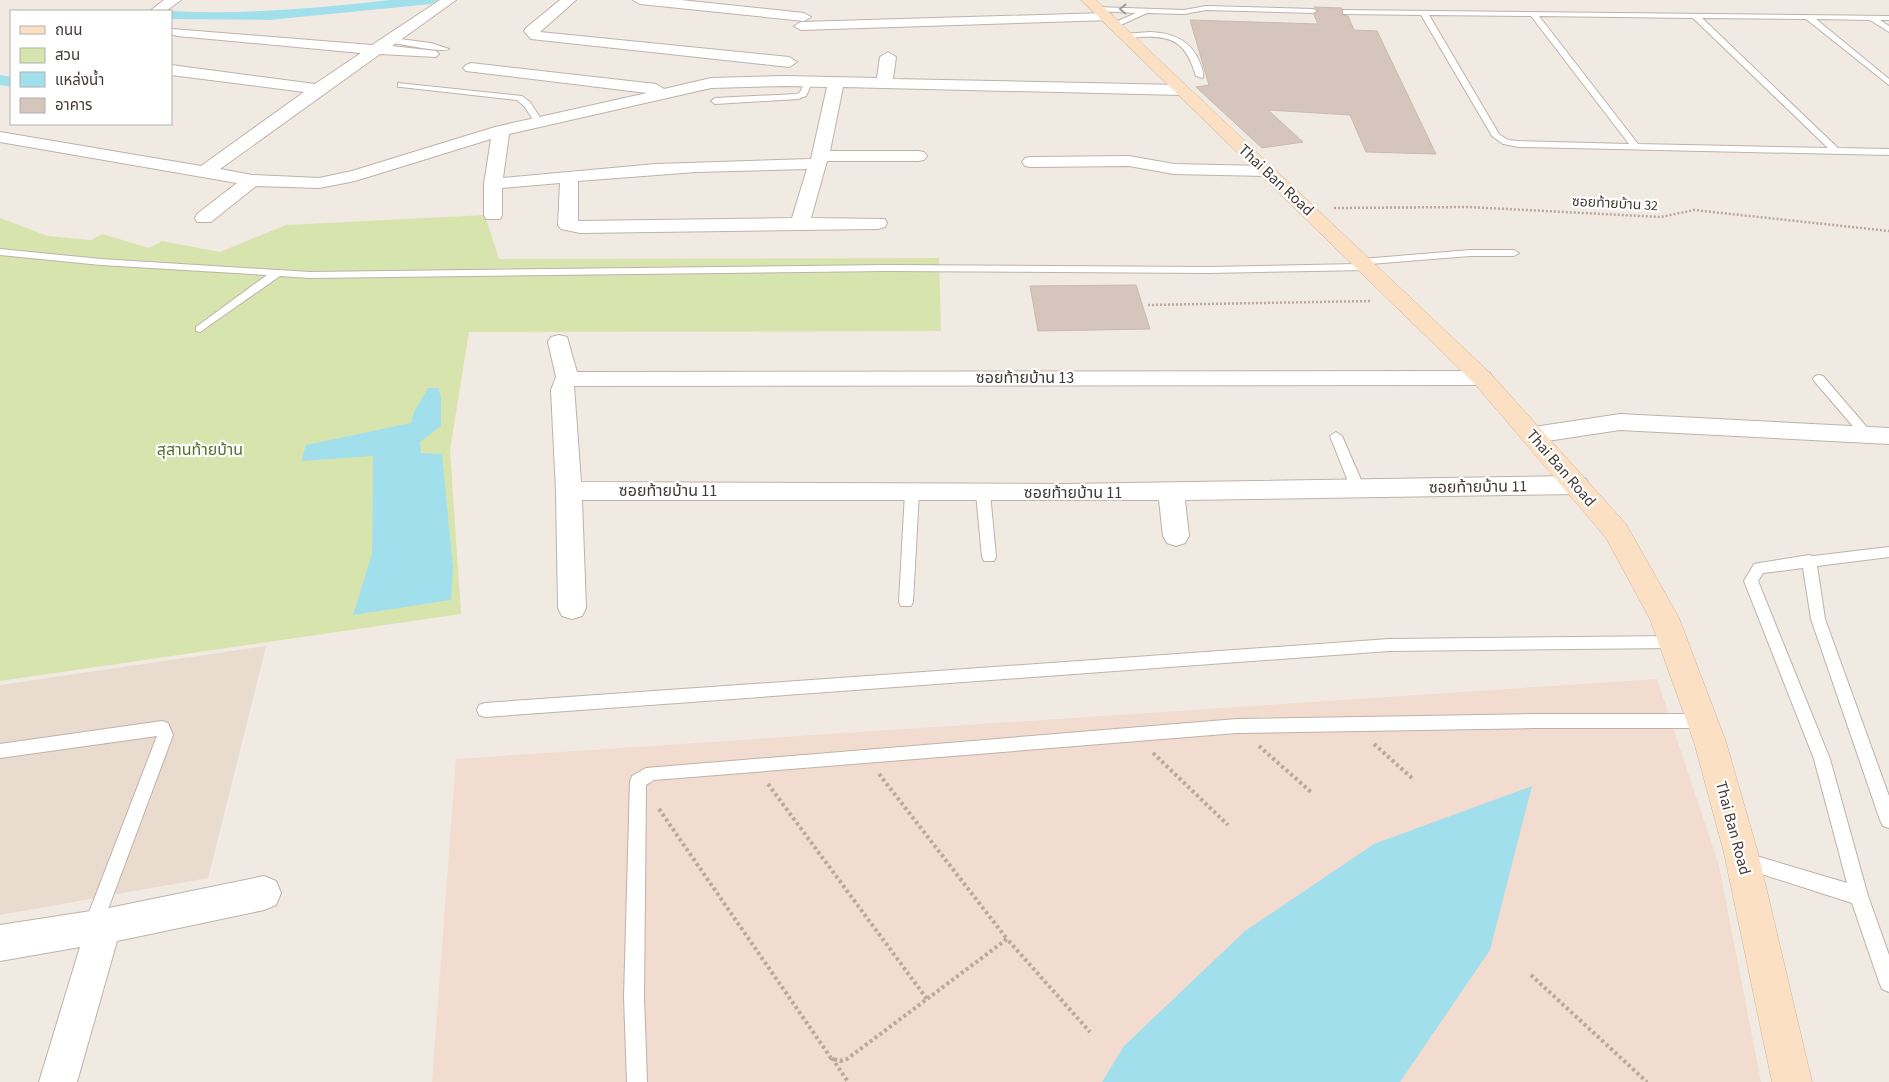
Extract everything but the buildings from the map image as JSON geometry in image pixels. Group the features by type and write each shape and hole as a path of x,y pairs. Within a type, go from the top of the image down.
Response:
{"street":[{"path":"159,10 174,0"},
{"path":"203,173 318,89 449,0"},
{"path":"569,0 531,31 532,33 536,36 789,62"},
{"path":"640,0 803,21 1106,18"},
{"path":"786,81 789,62 810,0"},
{"name":"Thai Ban Road","path":"1106,18 1191,83 1265,171 1403,300 1482,378 1534,435 1616,531 1647,584 1673,642 1702,721 1742,859 1792,1082"},
{"path":"177,32 376,50 438,52"},
{"path":"884,83 888,57"},
{"path":"471,68 674,91"},
{"path":"172,70 318,89"},
{"path":"0,137 203,173 252,180 319,183 337,181 501,131 712,83 809,81 971,85 1191,83"},
{"path":"799,225 819,160 836,82"},
{"path":"971,85 972,93 978,98 1028,100"},
{"path":"493,215 494,184 501,131"},
{"path":"494,184 569,176 732,164 918,156"},
{"path":"1031,162 1128,161 1174,169 1265,171"},
{"path":"569,176 568,225 580,227 878,223"},
{"path":"204,218 252,180"},
{"path":"559,342 568,379 563,384 562,390 569,491 572,608"},
{"name":"ซอยท้ายบ้าน 13","path":"568,379 1482,378"},
{"path":"1534,435 1620,422 1878,435"},
{"name":"ซอยท้ายบ้าน 11","path":"569,491 1171,492 1576,485"},
{"path":"1171,492 1176,536"},
{"path":"0,943 98,927 264,893"},
{"path":"58,1082 98,927"}],"lane":[{"path":"1188,4 1206,8 1313,11"},
{"path":"1106,18 1148,9 1184,12 1206,8"},
{"path":"1106,18 1148,9"},
{"path":"1346,12 1889,18"},
{"path":"1423,12 1496,136 1506,142 1519,144 1889,152"},
{"path":"1533,14 1635,146"},
{"path":"1695,16 1836,150"},
{"path":"1808,17 1889,83"},
{"path":"1871,17 1889,30"},
{"path":"1106,18 1177,38 1189,51 1197,64 1191,83"},
{"path":"392,40 431,44 438,52"},
{"path":"715,101 798,96 803,94 809,81"},
{"path":"401,85 519,98 527,104 539,122"},
{"path":"0,252 101,262 161,264 276,274 886,268 1209,270 1365,264 1470,253 1514,253"},
{"path":"200,329 276,274"},
{"path":"1818,379 1878,435"},
{"path":"1336,436 1358,488"},
{"path":"906,602 912,492"},
{"path":"983,493 989,557"},
{"path":"1889,552 1809,560 1760,568 1751,581 1822,759 1859,896 1889,982"},
{"path":"1809,560 1818,620 1889,820"},
{"path":"485,710 1389,645 1673,642"},
{"path":"636,1082 634,997 637,796 638,781 652,774 1237,726 1534,721 1702,721"},
{"path":"0,751 162,728 165,735 98,927"},
{"path":"1742,859 1859,896"}],"path":[{"name":"ซอยท้ายบ้าน 32","path":"1337,208 1442,207 1661,216 1694,210 1889,231"},
{"path":"1148,305 1403,300"},
{"path":"1352,725 1413,779"},
{"path":"1237,726 1311,792"},
{"path":"1134,735 1228,825"},
{"path":"864,756 1007,939 1090,1032"},
{"path":"754,765 927,999"},
{"path":"637,796 651,797 848,1082"},
{"path":"831,1058 840,1061 847,1059 1007,939"},
{"path":"1531,975 1646,1082"}],"shaded area":[{"path":"266,646 208,878 0,915 0,685"},
{"path":"1657,679 1719,866 1761,1082 432,1082 456,759"}],"green space":[{"name":"สุสานท้ายบ้าน","path":"485,215 499,259 939,258 941,331 469,332 450,450 461,614 0,681 0,218 48,236 91,240 102,234 149,248 162,241 220,252 286,225"}],"water":[{"path":"428,388 439,388 441,426 420,442 421,453 442,454 453,568 451,600 353,615 372,554 373,456 301,461 306,445 411,423 414,412"},
{"path":"1532,786 1490,950 1400,1082 1102,1082 1124,1046 1245,931 1374,844"}],"waterway":[{"path":"172,15 203,17 269,16 431,0"},
{"path":"0,80 10,82"}]}
